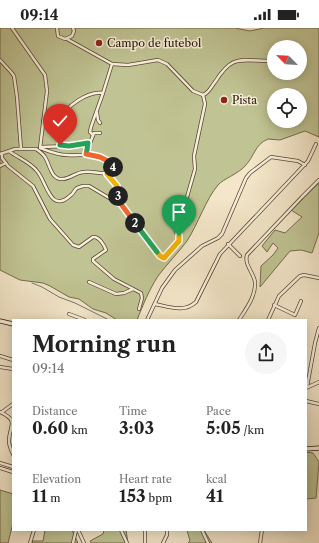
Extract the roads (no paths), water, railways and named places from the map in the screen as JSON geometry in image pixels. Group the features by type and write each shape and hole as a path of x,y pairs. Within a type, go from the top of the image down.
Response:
{"main road":[{"path":"0,321 12,324"},
{"path":"307,449 319,448"}],"street":[{"path":"12,28 45,77 47,91 40,148"},
{"path":"57,28 58,36 62,39 67,39 112,64 128,65 158,60 167,64 193,91 203,95 208,93 221,72 230,63 237,60 267,61"},
{"path":"67,39 73,34 73,28"},
{"path":"0,60 14,76 21,149"},
{"path":"93,135 90,132 90,126 97,111 112,64"},
{"path":"60,145 61,140 59,129 62,116 78,100 93,93"},
{"path":"43,120 49,126 54,128 57,119 77,99 86,94 103,93"},
{"path":"9,152 39,172 53,200 58,201 67,198 77,188 89,186 121,204 160,256 164,258 179,241 179,236 175,227 179,220 181,205 187,197 195,169 194,156 205,104 203,95"},
{"path":"97,111 96,117 100,123"},
{"path":"86,154 88,143 93,135 96,132 100,132"},
{"path":"88,143 69,146 60,145 36,149 21,149 1,154 6,163 33,186 50,219 74,245 79,247 93,237 96,237 106,250 93,259 93,261 114,279 134,289 142,295 139,309"},
{"path":"155,304 183,309 193,305 198,298 218,256 305,165 311,157 316,144"},
{"path":"36,149 45,157 53,174 57,178 70,178 84,172 107,174 111,172 113,166 112,163 100,157 86,154 67,155 40,148"},
{"path":"148,319 162,288 179,266 202,246 221,236 246,178 250,173 271,156 300,161 305,165"},
{"path":"0,166 6,163"},
{"path":"107,174 117,186 118,198 114,200"},
{"path":"240,319 249,304 255,287 253,276 247,261 247,255 319,180"},
{"path":"228,244 240,256"},
{"path":"268,319 274,305 281,294 300,276 304,275 319,278"},
{"path":"89,282 116,294 134,289"},
{"path":"274,305 295,315 301,301"},
{"path":"69,314 82,319"},
{"path":"307,388 319,328"},
{"path":"0,356 12,360"},
{"path":"0,367 12,369"},
{"path":"307,388 319,382"},
{"path":"307,401 319,404"},
{"path":"12,405 1,412 12,421"},
{"path":"12,429 9,442 12,451"},
{"path":"0,463 12,467"},
{"path":"0,468 12,472"},
{"path":"30,543 34,531"},
{"path":"73,543 77,531"},
{"path":"78,531 84,543"},
{"path":"121,531 127,543"},
{"path":"145,531 145,543"},
{"path":"163,543 167,535 167,531"},
{"path":"202,531 208,543"},
{"path":"260,543 262,531"}],"water":[{"path":"169,207 175,208 179,211 179,215 177,217 167,213 167,209"}],"waterway":[{"path":"32,283 107,319"}],"place":[{"name":"Campo de futebol","path":"99,43"},
{"name":"Pista","path":"224,100"}]}
